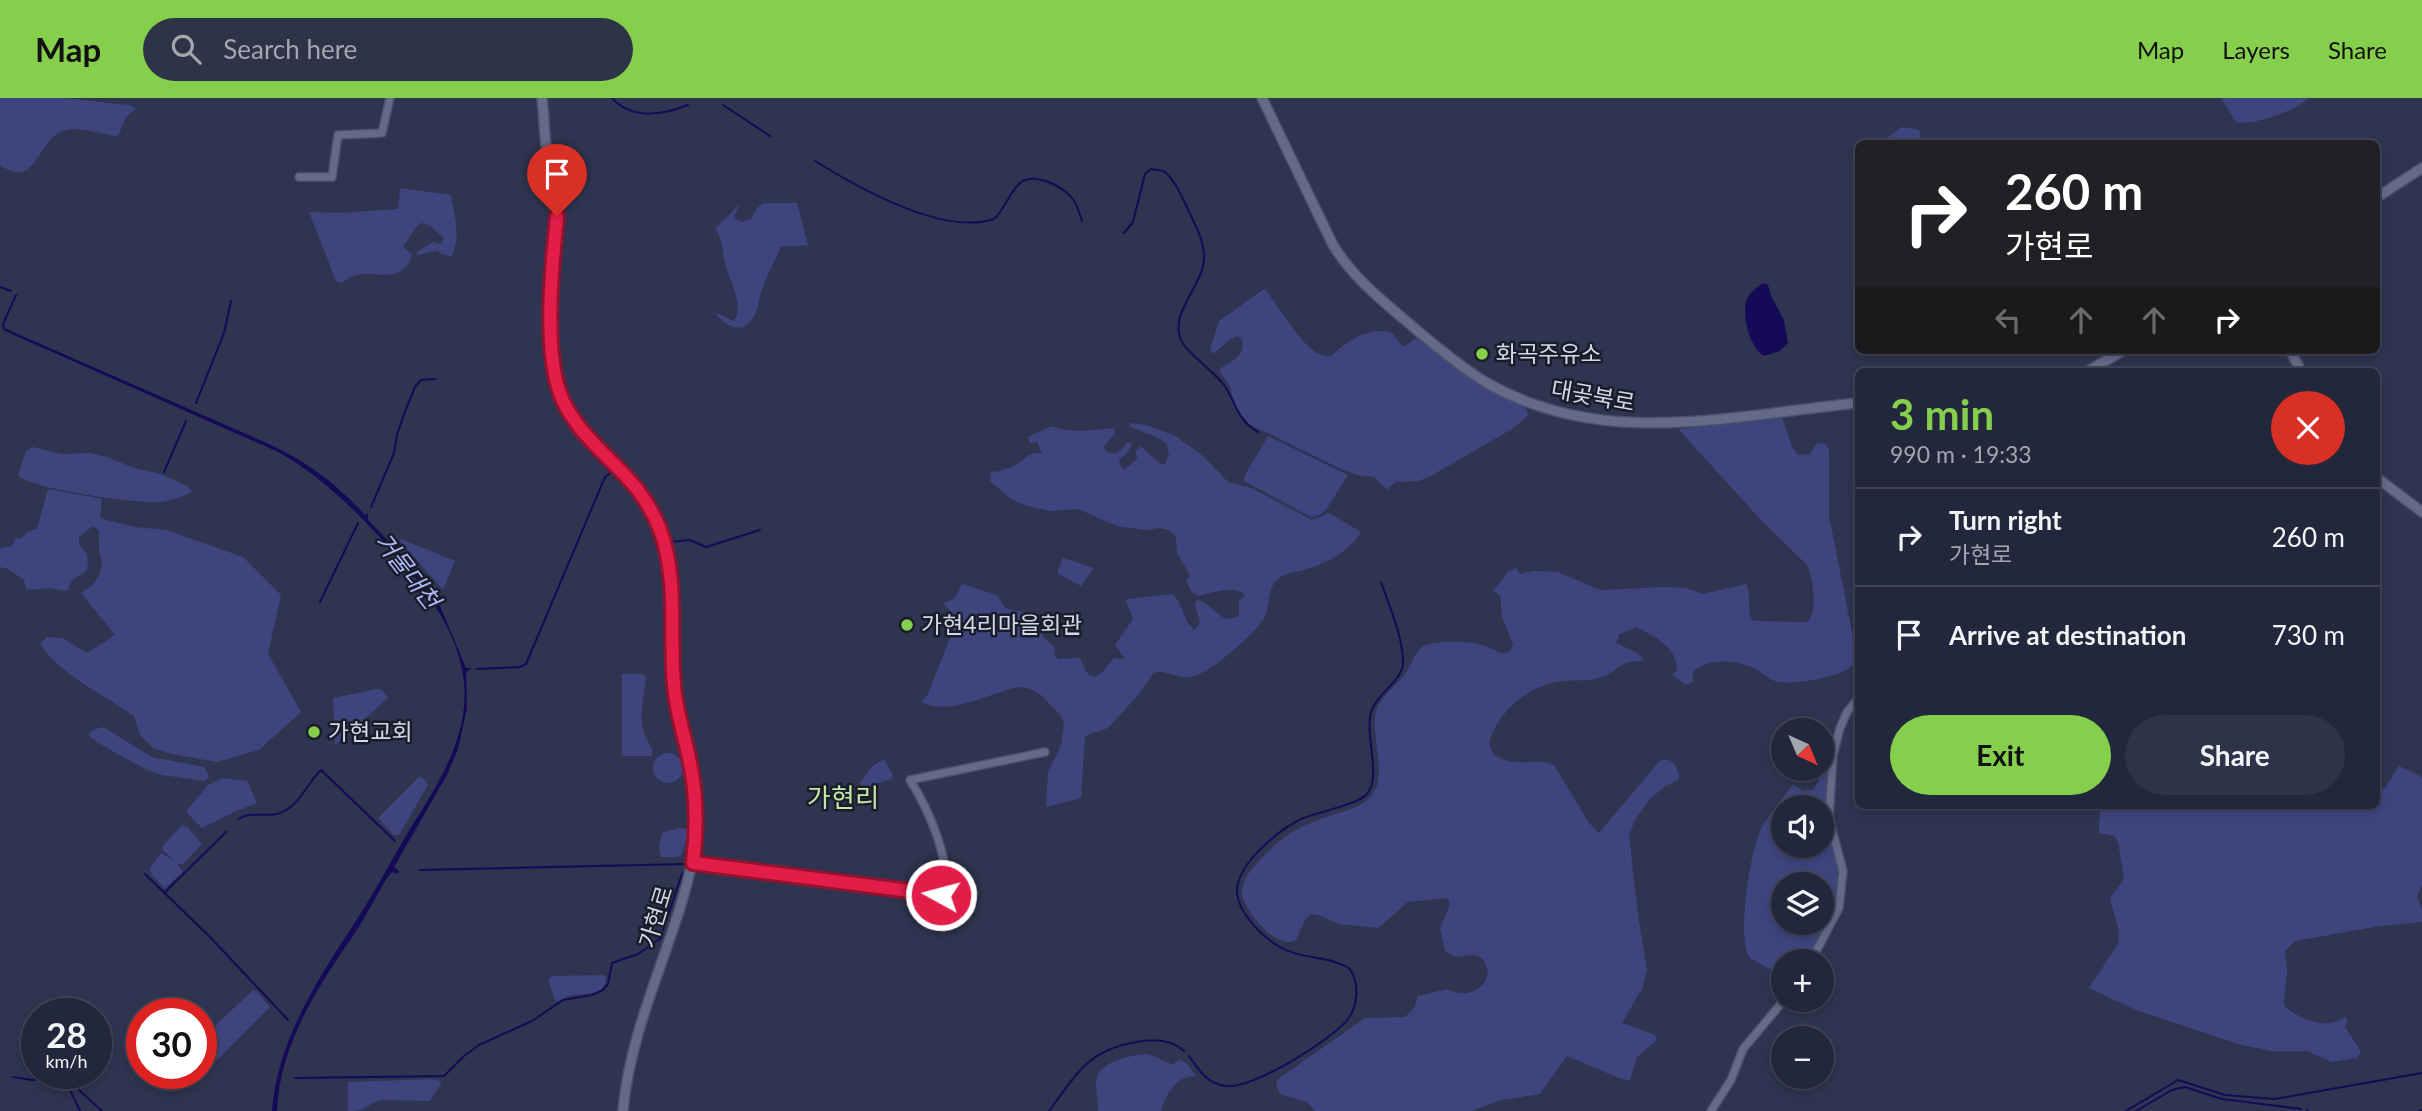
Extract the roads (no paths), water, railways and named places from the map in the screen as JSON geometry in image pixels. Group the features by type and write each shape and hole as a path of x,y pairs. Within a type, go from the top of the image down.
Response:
{"street":[{"path":"299,177 332,177 338,135 382,134 390,98"},
{"name":"가현로","path":"542,98 547,146 556,191 552,346 560,395 569,413 589,438 623,470 645,499 668,552 673,600 674,683 695,802 693,863 670,942 633,1045 623,1111"},
{"name":"대곶북로","path":"1262,98 1343,262 1362,282 1441,350 1500,390 1559,412 1615,423 1692,421 1855,403"},
{"path":"2380,195 2422,168"},
{"path":"2093,368 2117,354"},
{"path":"2380,480 2422,512"},
{"path":"1817,949 1839,908 1843,871 1829,818 1833,756 1840,729 1847,712 1855,703"},
{"path":"693,863 941,895 945,884 942,851 927,809 910,780 1045,752"},
{"path":"1711,1111 1731,1080 1743,1049 1773,1012"}],"waterway":[{"path":"612,98 629,110 648,114 688,105"},
{"path":"723,105 770,136"},
{"path":"815,161 901,206 950,221 994,219 1020,183 1039,179 1053,184 1070,196 1082,221"},
{"path":"1124,233 1133,222 1145,174 1151,169 1164,171 1187,207 1204,250 1203,267 1180,317 1180,338 1224,385 1245,422 1258,432"},
{"path":"0,287 11,291"},
{"path":"4,329 3,324 16,295"},
{"path":"196,403 224,333 231,301"},
{"path":"371,507 394,453 397,435 415,387 421,380 435,379"},
{"path":"164,472 186,421"},
{"path":"477,669 520,667 526,664 605,477 612,472 624,485 628,484"},
{"path":"635,478 651,498 669,542 690,540 706,547 760,530"},
{"path":"320,602 358,523"},
{"path":"1189,1056 1204,1076 1219,1085 1238,1085 1271,1072 1326,1039 1348,1019 1354,1008 1356,987 1349,968 1332,961 1295,954 1278,946 1252,924 1242,909 1237,893 1243,871 1260,850 1281,831 1301,819 1361,799 1371,788 1373,769 1369,726 1372,709 1398,677 1403,664 1399,634 1381,582"},
{"path":"238,819 247,815 272,815 285,811 297,801 321,770 395,841"},
{"path":"164,893 226,832"},
{"path":"420,870 686,864"},
{"path":"726,873 921,897"},
{"path":"145,874 210,937 288,1020"},
{"path":"663,930 682,874"},
{"path":"295,1078 444,1076 479,1045 532,1021 563,1000 592,995 603,990 608,984 612,963 638,954 661,938"},
{"path":"1049,1111 1078,1073 1097,1056 1110,1049 1154,1040 1170,1042 1184,1051"},
{"path":"2126,1111 2178,1080 2225,1095 2275,1099 2422,1073"},
{"path":"13,1077 32,1080 56,1077 67,1079 102,1111"},
{"path":"2136,1111 2172,1090 2185,1087 2222,1099 2301,1109"},
{"path":"70,1089 80,1111"}],"place":[{"name":"화곡주유소","path":"1482,354"},
{"name":"가현4리마을회관","path":"907,625"},
{"name":"가현교회","path":"314,732"}],"district":[{"name":"가현리","path":"843,798"}],"water label":[{"name":"거물대천","path":"407,571"}]}
